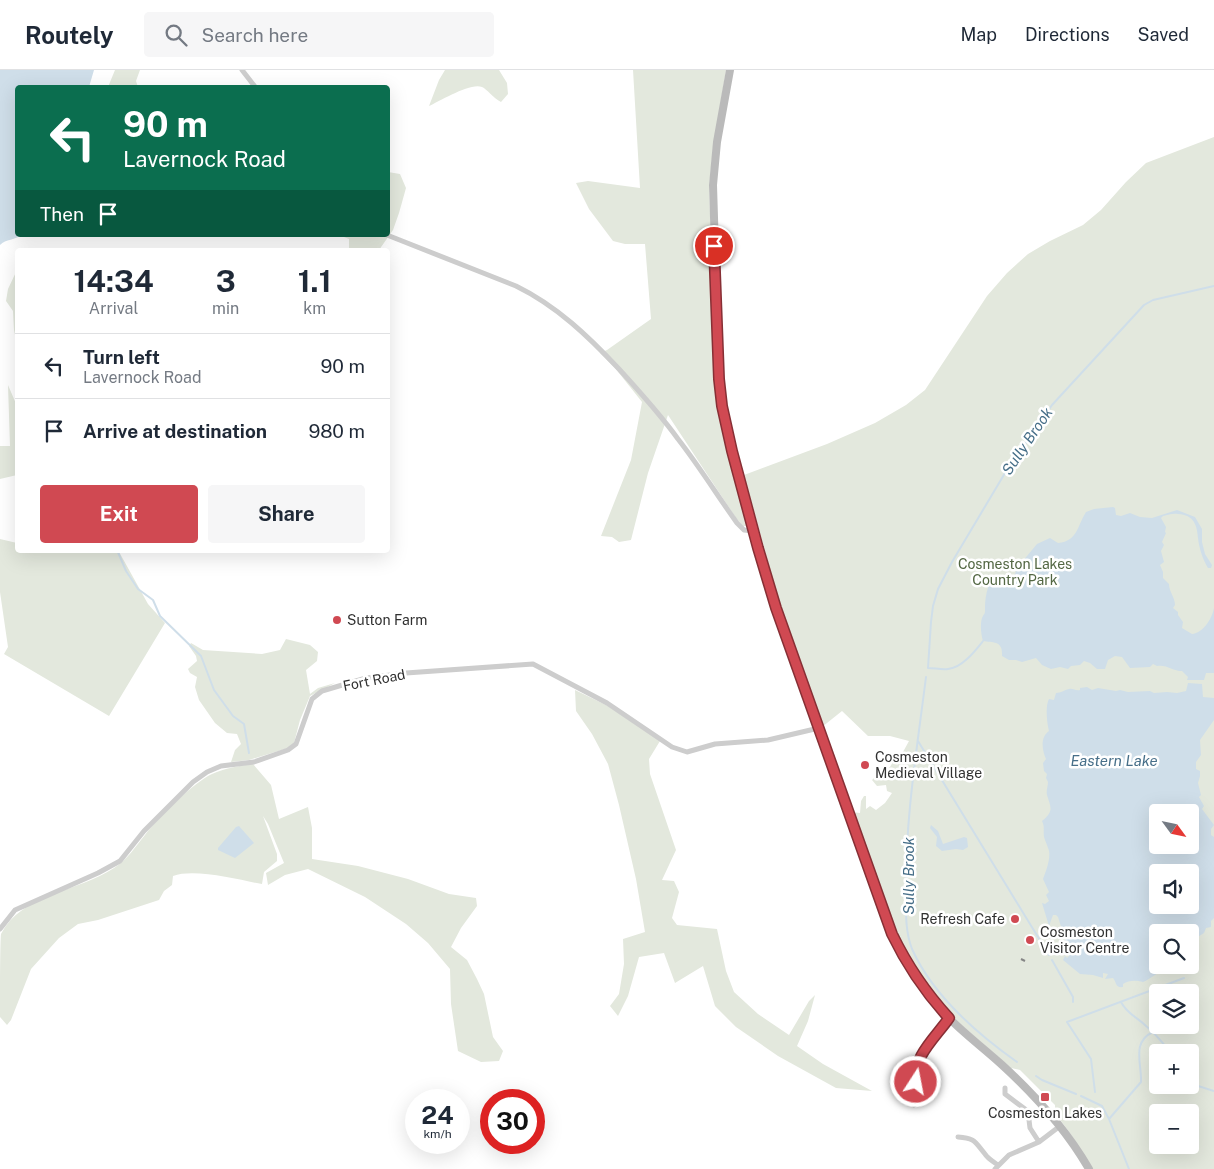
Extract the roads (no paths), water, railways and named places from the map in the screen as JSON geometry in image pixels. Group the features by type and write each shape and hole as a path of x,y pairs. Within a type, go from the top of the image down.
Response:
{"main road":[{"path":"730,70 717,142 713,185 719,379 726,424 753,530 776,608 892,934 912,972 926,992 949,1018 1019,1080 1060,1126 1089,1169"}],"street":[{"path":"242,70 254,85"},
{"path":"390,236 516,286 538,297 560,313 605,354 646,398 679,439 737,523 744,530 753,530"},
{"name":"Fort Road","path":"0,928 15,910 98,873 120,861 144,831 193,782 207,772 221,766 254,762 288,750 296,744 312,699 322,691 366,678 406,673 533,664 607,704 672,747 686,752 716,744 768,740 819,728"},
{"path":"914,1105 917,1094 915,1076 917,1063 949,1018"},
{"path":"1004,1088 1005,1094 1028,1112 1030,1128 1039,1142"},
{"path":"958,1137 965,1137 975,1141 997,1167 1009,1155 1039,1142 1060,1126"}],"water":[{"path":"0,70 94,70 90,85 15,85 15,237 18,237 0,245"},
{"path":"1115,508 1116,515 1121,516 1130,513 1140,517 1152,518 1177,510 1195,517 1202,529 1202,542 1205,554 1212,565 1211,568 1208,568 1203,558 1194,522 1188,516 1176,514 1170,514 1161,518 1166,527 1166,533 1161,551 1164,562 1160,565 1163,578 1169,584 1174,599 1175,605 1173,608 1178,612 1183,622 1182,628 1192,634 1200,631 1209,621 1214,608 1214,673 1206,673 1204,680 1187,680 1188,677 1182,671 1153,664 1150,667 1130,668 1122,657 1115,656 1108,660 1105,669 1097,669 1084,661 1080,665 1071,666 1068,669 1060,667 1051,669 1042,665 1036,658 1022,662 1009,660 1002,656 1001,647 997,643 983,641 981,620 985,613 986,597 992,580 995,577 1005,580 1012,578 1017,568 1037,544 1050,538 1058,543 1070,539 1076,532 1086,512"},
{"name":"Eastern Lake","path":"1188,683 1202,684 1203,697 1214,698 1214,720 1200,740 1201,755 1196,762 1196,769 1200,771 1198,783 1201,795 1199,797 1204,806 1202,809 1214,825 1211,829 1211,835 1214,837 1214,918 1211,921 1211,927 1206,928 1204,933 1199,936 1199,924 1149,924 1149,974 1157,974 1143,982 1130,981 1123,984 1123,987 1119,987 1113,978 1105,979 1108,974 1103,973 1103,978 1080,974 1063,960 1065,956 1067,958 1070,955 1058,917 1053,915 1049,926 1042,903 1045,904 1049,901 1046,895 1049,892 1043,879 1048,864 1049,851 1044,837 1042,821 1050,812 1047,774 1044,771 1043,763 1046,759 1043,740 1049,731 1047,706 1049,699 1054,700 1056,693 1067,689 1080,690 1080,688 1087,687 1092,690 1098,688 1128,692 1177,693 1186,691"},
{"path":"931,825 938,831 943,844 964,837 967,838 968,847 963,850 942,851 936,846 937,837 930,828"},
{"path":"239,826 254,843 235,858 218,850 218,848"}],"waterway":[{"name":"Sully Brook","path":"983,641 958,666 946,669 928,668 933,606 938,589 1005,473 1052,405 1144,305 1153,300 1214,286"},
{"path":"118,553 126,571 138,589 153,600 160,616 201,656 214,690 233,716 244,724 249,753"},
{"name":"Sully Brook","path":"926,677 907,839 906,914 910,942 921,966 944,998 971,1026 1017,1062"},
{"path":"918,741 1049,955"},
{"path":"1052,960 1073,997 1073,1002"},
{"path":"1095,1092 1091,1059 1067,1022 1184,978"},
{"path":"1121,1002 1163,1044"},
{"path":"1081,1096 1102,1106 1109,1119 1141,1082 1140,1047 1146,1036 1150,1034"},
{"name":"Sully Brook","path":"1036,1076 1076,1094"},
{"path":"1199,1086 1214,1091"},
{"name":"Sully Brook","path":"1109,1119 1129,1169"}],"railway":[{"path":"1021,959 1025,961"}],"place":[{"name":"Sutton Farm","path":"337,620"},
{"name":"Cosmeston Medieval Village","path":"865,765"},
{"name":"Refresh Cafe","path":"1015,919"},
{"name":"Cosmeston Visitor Centre","path":"1030,940"},
{"name":"Cosmeston Lakes","path":"1045,1097"}],"park label":[{"name":"Cosmeston Lakes Country Park","path":"1015,572"}]}
